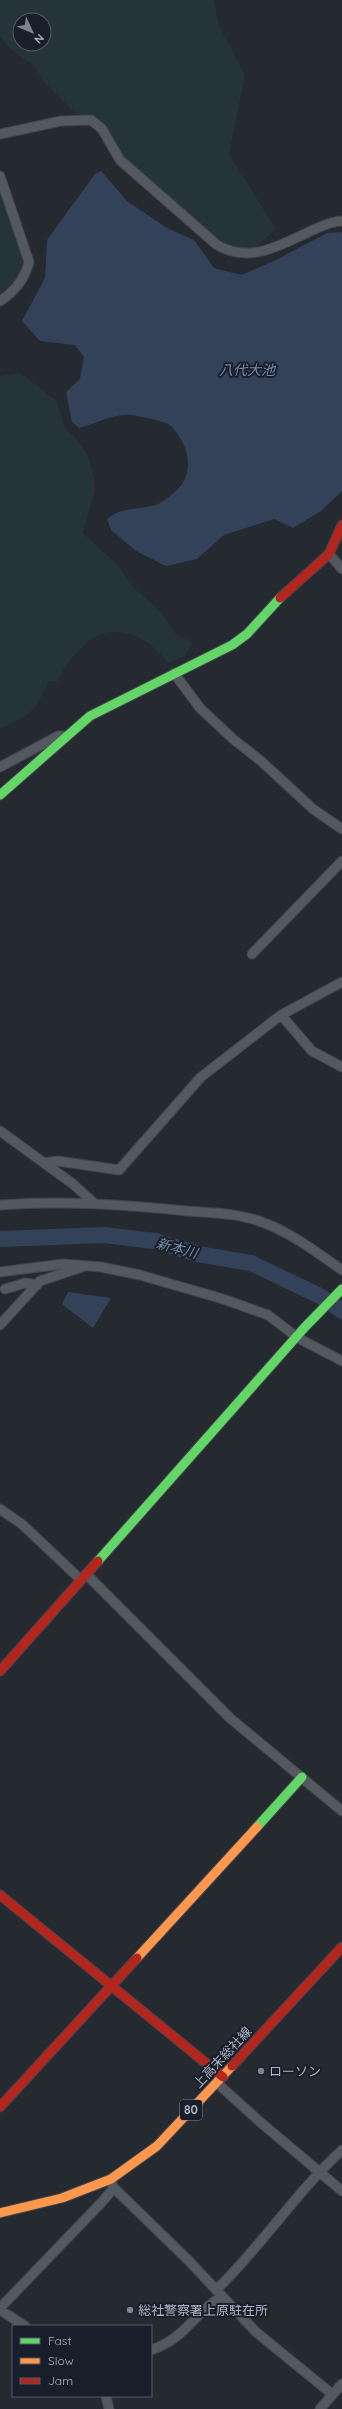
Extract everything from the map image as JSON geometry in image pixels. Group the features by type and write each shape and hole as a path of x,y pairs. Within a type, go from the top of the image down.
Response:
{"street":[{"path":"0,134 61,121 91,120 102,129 120,160 217,245 234,253 246,254 266,250 327,224 342,221"},
{"path":"0,176 30,262 23,278 10,294 0,301"},
{"path":"0,795 64,737 90,716 232,645 247,634 290,587 329,554 342,525"},
{"path":"329,554 339,559 342,569"},
{"path":"174,673 200,708 233,739 261,761 313,809 342,829"},
{"path":"0,767 58,736 64,737"},
{"path":"252,954 342,861"},
{"path":"44,1163 58,1161 119,1170 195,1083 281,1015 342,982"},
{"path":"281,1015 312,1051 342,1067"},
{"path":"0,1132 44,1163 95,1204"},
{"path":"0,1205 38,1202 95,1204 228,1214 259,1221 288,1234 342,1270"},
{"path":"0,1272 63,1264 140,1275 222,1299 268,1315 298,1338 342,1361"},
{"path":"0,1325 37,1285 49,1276 85,1266"},
{"path":"5,1289 24,1283 37,1285"},
{"path":"0,1671 298,1338 306,1327 342,1289"},
{"path":"0,1509 23,1525 83,1577 230,1718 342,1811"},
{"path":"0,2107 302,1777"},
{"path":"0,1895 112,1986 220,2080 259,2121 342,2191"},
{"name":"上高末総社線","path":"0,2213 62,2198 111,2179 157,2146 220,2080 342,1946"},
{"path":"152,2350 165,2345 179,2337 208,2307 320,2171 342,2150"},
{"path":"111,2179 114,2188 256,2332 332,2394"},
{"path":"24,2325 0,2309 114,2188"},
{"path":"320,2409 342,2384"},
{"path":"106,2397 109,2409"}],"shaded area":[{"path":"0,0 214,0 218,23 245,75 229,154 276,229 254,249 233,250 220,242 128,162 109,131 95,118 77,115 43,81 34,66 15,52 52,52 52,12 12,12 12,50 0,37"},
{"path":"0,193 18,244 21,255 22,270 16,281 0,294"},
{"path":"20,373 56,400 66,430 74,436 87,454 94,477 95,489 83,533 118,565 131,585 161,612 176,634 193,643 184,656 169,663 149,644 131,634 117,632 104,633 93,638 82,646 57,682 49,681 40,700 31,711 19,720 0,729 0,376"}],"water":[{"name":"八代大池","path":"101,171 127,201 167,228 194,240 214,268 241,275 274,261 327,233 342,232 342,491 321,511 293,528 274,519 224,535 197,559 166,566 136,551 111,530 107,519 112,515 118,512 156,505 164,501 176,491 183,483 188,466 185,447 181,439 168,424 132,415 112,417 79,428 72,422 66,392 80,379 84,357 75,345 40,341 22,321 45,278 47,240 95,174"},
{"path":"68,1292 111,1298 93,1328 62,1304"}],"waterway":[{"name":"新本川","path":"0,1239 104,1235 155,1241 198,1254 251,1263 320,1296 342,1311"}],"traffic: fast":[{"path":"0,795 90,716 232,645 247,634 280,598"},
{"path":"98,1561 305,1327 342,1289"},
{"path":"257,1827 302,1777"}],"traffic: slow":[{"path":"137,1958 257,1827"},
{"path":"0,2213 62,2198 111,2179 157,2146 232,2066"}],"traffic: jam":[{"path":"280,598 329,554 342,525"},
{"path":"0,1671 98,1561"},
{"path":"0,1895 223,2077"},
{"path":"232,2066 342,1947"},
{"path":"0,2107 137,1958"}],"place":[{"name":"ローソン","path":"261,2071"},
{"name":"総社警察署上原駐在所","path":"130,2310"}]}
